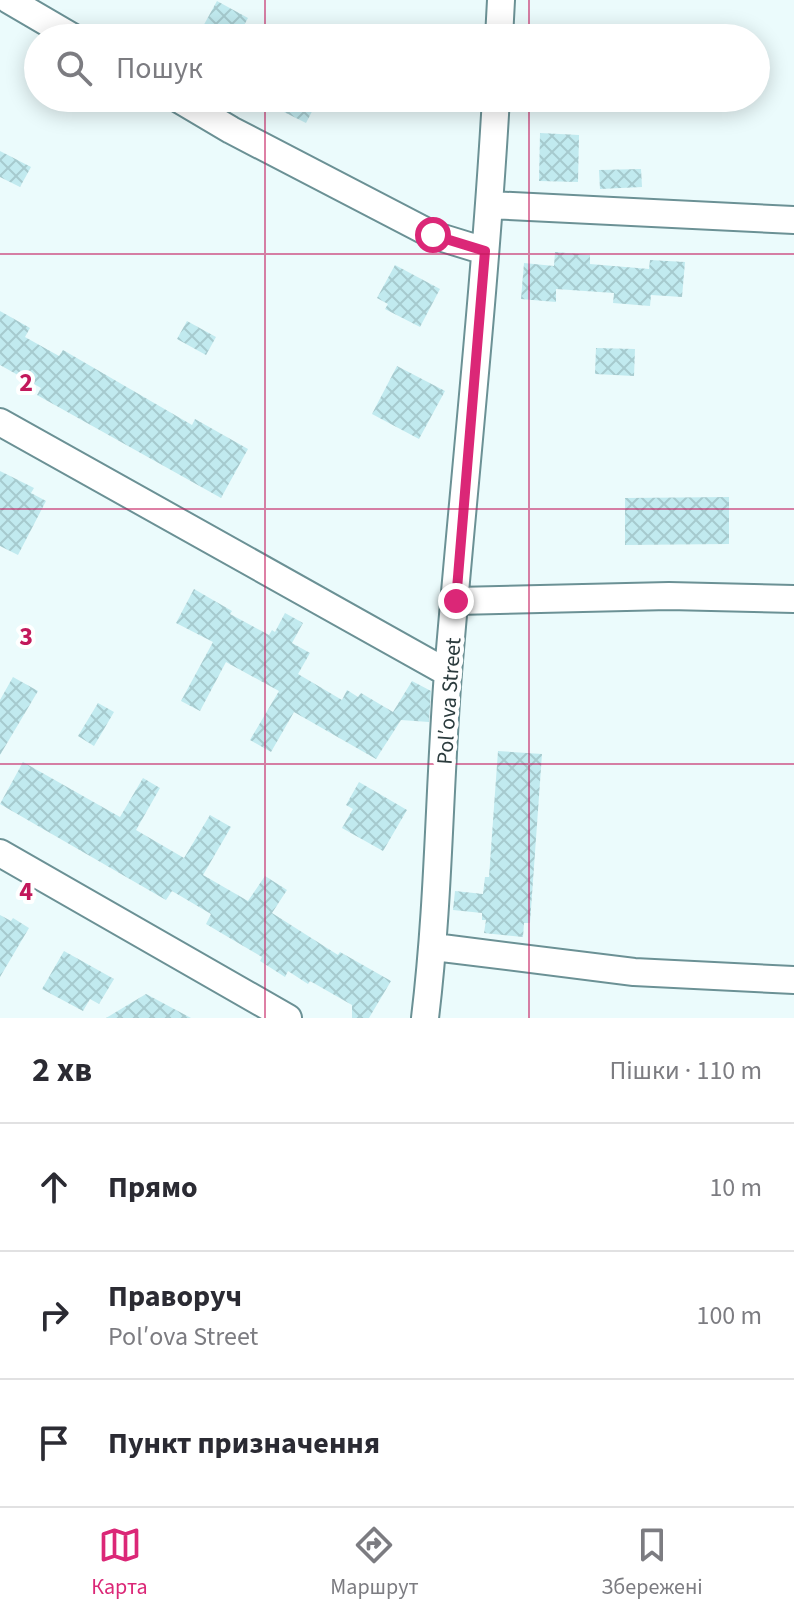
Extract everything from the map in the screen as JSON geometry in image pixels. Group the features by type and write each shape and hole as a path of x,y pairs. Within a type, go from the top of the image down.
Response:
{"street":[{"path":"9,0 50,24"},
{"path":"500,24 501,0"},
{"path":"201,112 433,235 485,251"},
{"name":"Polʹova Street","path":"425,1018 434,947 448,673 490,205 495,112"},
{"path":"490,205 794,220"},
{"path":"0,422 448,673"},
{"path":"456,601 669,596 794,599"},
{"path":"0,853 288,1018"},
{"path":"434,947 634,972 794,980"}],"building":[{"path":"217,1 248,18 245,24 204,24"},
{"path":"284,112 312,112 306,123"},
{"path":"540,133 579,135 578,182 539,181"},
{"path":"0,151 31,167 20,187 0,177"},
{"path":"641,169 642,187 600,189 599,170"},
{"path":"555,252 590,255 590,264 649,269 650,260 685,262 682,297 651,295 650,306 613,303 614,293 556,289 556,302 521,299 524,263 554,266"},
{"path":"395,265 440,289 420,327 385,309 388,304 377,298"},
{"path":"0,311 30,328 25,337 59,356 63,350 192,425 195,419 248,449 221,498 37,395 41,388 0,365"},
{"path":"187,321 216,337 206,355 177,339"},
{"path":"596,348 635,349 634,376 595,374"},
{"path":"397,366 445,391 419,439 372,414"},
{"path":"0,471 34,488 31,493 46,501 18,555 0,546"},
{"path":"729,497 729,544 625,545 625,498"},
{"path":"194,589 232,611 230,614 269,635 272,630 275,632 285,613 303,623 292,643 310,653 298,674 342,700 347,690 358,697 361,693 393,712 412,681 431,691 429,722 401,720 376,759 294,712 271,752 250,740 279,691 226,662 200,711 181,701 213,642 176,623"},
{"path":"13,677 38,691 0,755 0,700"},
{"path":"98,703 114,712 94,746 78,736"},
{"path":"498,751 542,754 530,923 524,923 523,937 484,933 486,920 482,920 482,913 453,910 455,891 483,894 485,877 489,877"},
{"path":"23,762 120,817 143,778 160,788 136,830 184,858 210,815 231,827 203,875 248,901 265,876 287,890 272,913 338,955 340,952 391,981 369,1018 352,1018 352,1005 288,971 285,977 260,961 262,957 206,924 211,914 172,891 166,900 0,804"},
{"path":"359,782 407,810 383,851 342,828 353,809 346,805"},
{"path":"0,915 11,921 13,918 29,928 0,977"},
{"path":"64,951 114,979 99,1004 90,999 83,1011 42,989"},
{"path":"146,994 191,1018 106,1018"}],"route":[{"path":"433,235 485,251 456,601"}]}
